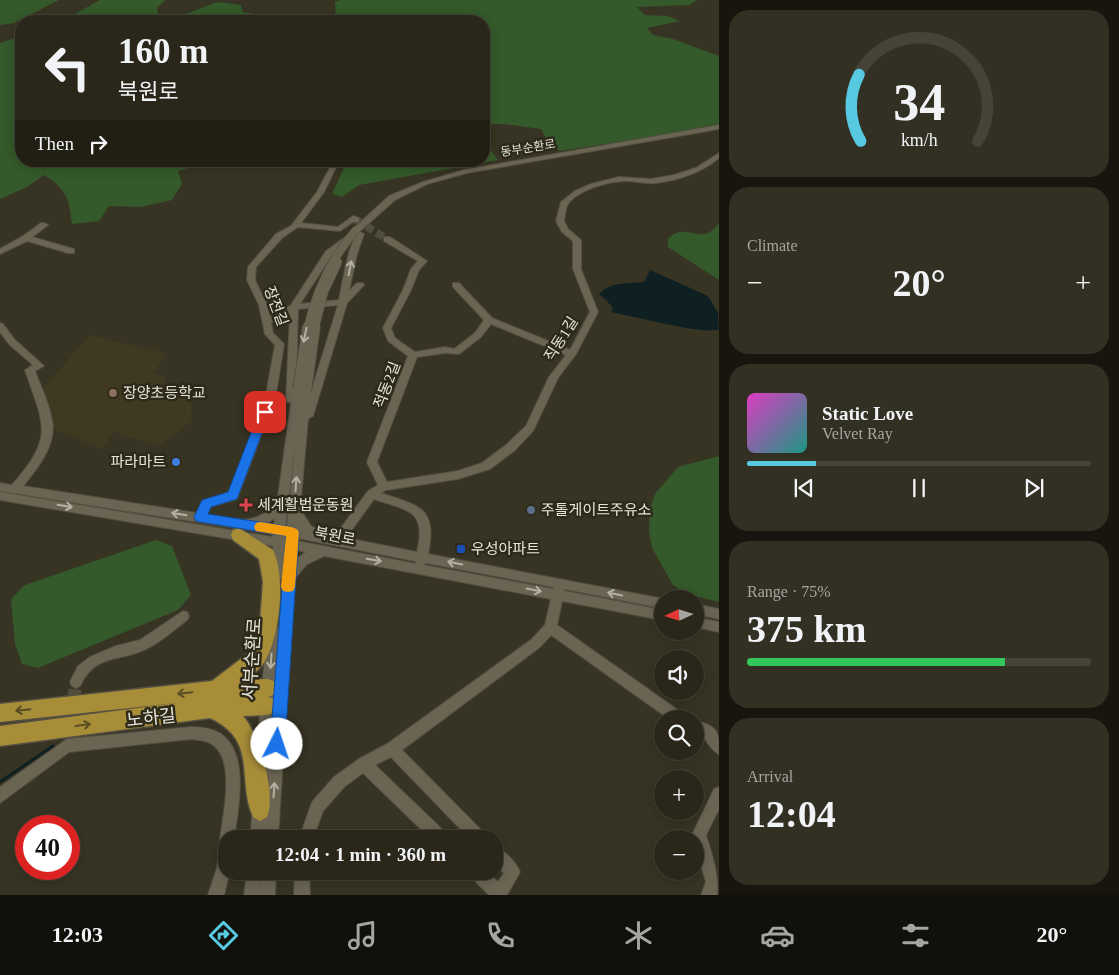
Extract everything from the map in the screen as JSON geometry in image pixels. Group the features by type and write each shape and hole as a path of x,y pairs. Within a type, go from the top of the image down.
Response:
{"highway":[{"path":"0,736 214,699 258,656 271,620 273,586 267,555 241,530"},
{"path":"0,713 214,699 274,697"},
{"path":"214,699 246,737 252,757 260,810"}],"street":[{"name":"동부순환로","path":"358,232 392,198 433,181 466,172 719,127"},
{"name":"동부순환로","path":"358,232 400,199 446,182 493,171 719,131"},
{"name":"직동1길","path":"332,540 372,494 384,486 458,475 486,466 510,448 530,428 554,377 572,354 594,312 577,269 577,240 565,230 560,221 564,204 582,190 600,182 628,179 660,180 698,171 719,156"},
{"name":"장전길","path":"200,517 206,504 233,496 270,400 280,344 269,334 263,305 251,280 252,267 279,236 296,225 320,192 333,167"},
{"path":"296,225 340,229 353,218 356,220"},
{"path":"0,252 26,238 44,225"},
{"path":"273,586 282,506 293,461 343,302 358,232"},
{"path":"292,538 294,509 294,307 329,253 358,232"},
{"path":"293,461 302,391 326,289 334,270 358,232"},
{"path":"26,238 71,251"},
{"name":"적동2길","path":"384,486 372,462 413,355 391,339 387,328 407,290 415,269 423,261 387,239"},
{"path":"266,322 294,307 343,302 360,285"},
{"path":"456,285 489,320 572,354"},
{"path":"413,355 445,350 456,352 478,335 489,320"},
{"path":"0,326 12,342 39,366 30,370 48,424 37,463 14,489"},
{"name":"북원로","path":"0,488 200,517 241,530"},
{"path":"372,494 420,512 426,521 428,532 421,562"},
{"name":"북원로","path":"0,496 292,538 332,540 421,562 559,589 654,602"},
{"path":"241,530 267,518 282,506"},
{"path":"294,509 307,529 332,540"},
{"name":"북원로","path":"292,538 326,551 421,562"},
{"name":"서부순환로","path":"258,830 289,579 292,538"},
{"path":"289,579 296,566 303,560 312,554 326,551"},
{"path":"309,830 317,807 338,782 364,764 392,749 536,643 550,627 559,589"},
{"name":"북원로","path":"559,589 654,614"},
{"path":"704,611 719,614"},
{"path":"76,682 79,673 92,663 109,654 143,645 182,616"},
{"name":"서부순환로","path":"271,620 274,697 271,830"},
{"path":"704,624 719,627"},
{"path":"550,627 667,710"},
{"path":"704,729 707,730 719,747"},
{"name":"노하길","path":"0,796 68,743 191,733 208,734 219,741 227,752 233,772 228,830"},
{"path":"392,749 471,830"},
{"path":"364,764 433,830"},
{"path":"709,895 713,882 699,835 719,794"},
{"path":"485,880 499,894 513,872 503,862"},
{"path":"216,895 220,880"},
{"path":"252,895 253,880"},
{"path":"267,895 268,880"},
{"path":"302,880 302,895"}],"shaded area":[{"path":"650,270 708,296 718,313 719,329 700,330 611,312 613,308 599,294 614,285 644,282"},
{"name":"장양초등학교","path":"90,335 166,353 154,373 166,376 164,386 190,395 192,421 158,446 113,432 103,449 54,429 41,391"}],"green space":[{"path":"0,0 59,0 30,15 15,15 14,23 0,25"},
{"path":"100,0 165,0 157,8 158,15 73,15"},
{"path":"340,0 697,0 689,5 637,7 645,15 667,16 680,21 647,28 653,35 673,39 719,56 719,124 560,151 550,145 541,129 490,124 490,15 336,15 335,2"},
{"path":"218,2 241,5 243,12 262,15 183,15"},
{"path":"15,38 15,167 192,167 178,171 182,184 172,200 141,207 109,206 99,221 72,224 66,195 58,185 44,175 27,187 0,199 0,43"},
{"path":"490,149 498,160 490,161"},
{"path":"344,167 459,167 359,185 342,197 332,194"},
{"path":"719,223 719,280 668,247 668,239 679,232 705,234"},
{"path":"719,456 719,602 704,598 704,590 681,590 673,585 652,548 649,531 650,509 655,494 678,467"},
{"path":"156,540 172,546 191,595 178,610 38,668 22,664 15,644 11,599 25,585"}],"waterway":[{"path":"0,782 53,746"}],"tunnel":[{"path":"356,220 387,239"},
{"path":"68,740 76,682"}],"slow traffic":[{"path":"260,527 292,532 288,587"}],"place":[{"name":"장양초등학교","path":"113,393"},
{"name":"파라마트","path":"176,462"},
{"name":"세계활법운동원","path":"246,505"},
{"name":"주톨게이트주유소","path":"531,510"},
{"name":"우성아파트","path":"461,549"}],"route":[{"path":"265,412 233,496 206,504 200,517 292,532 277,744"}]}
